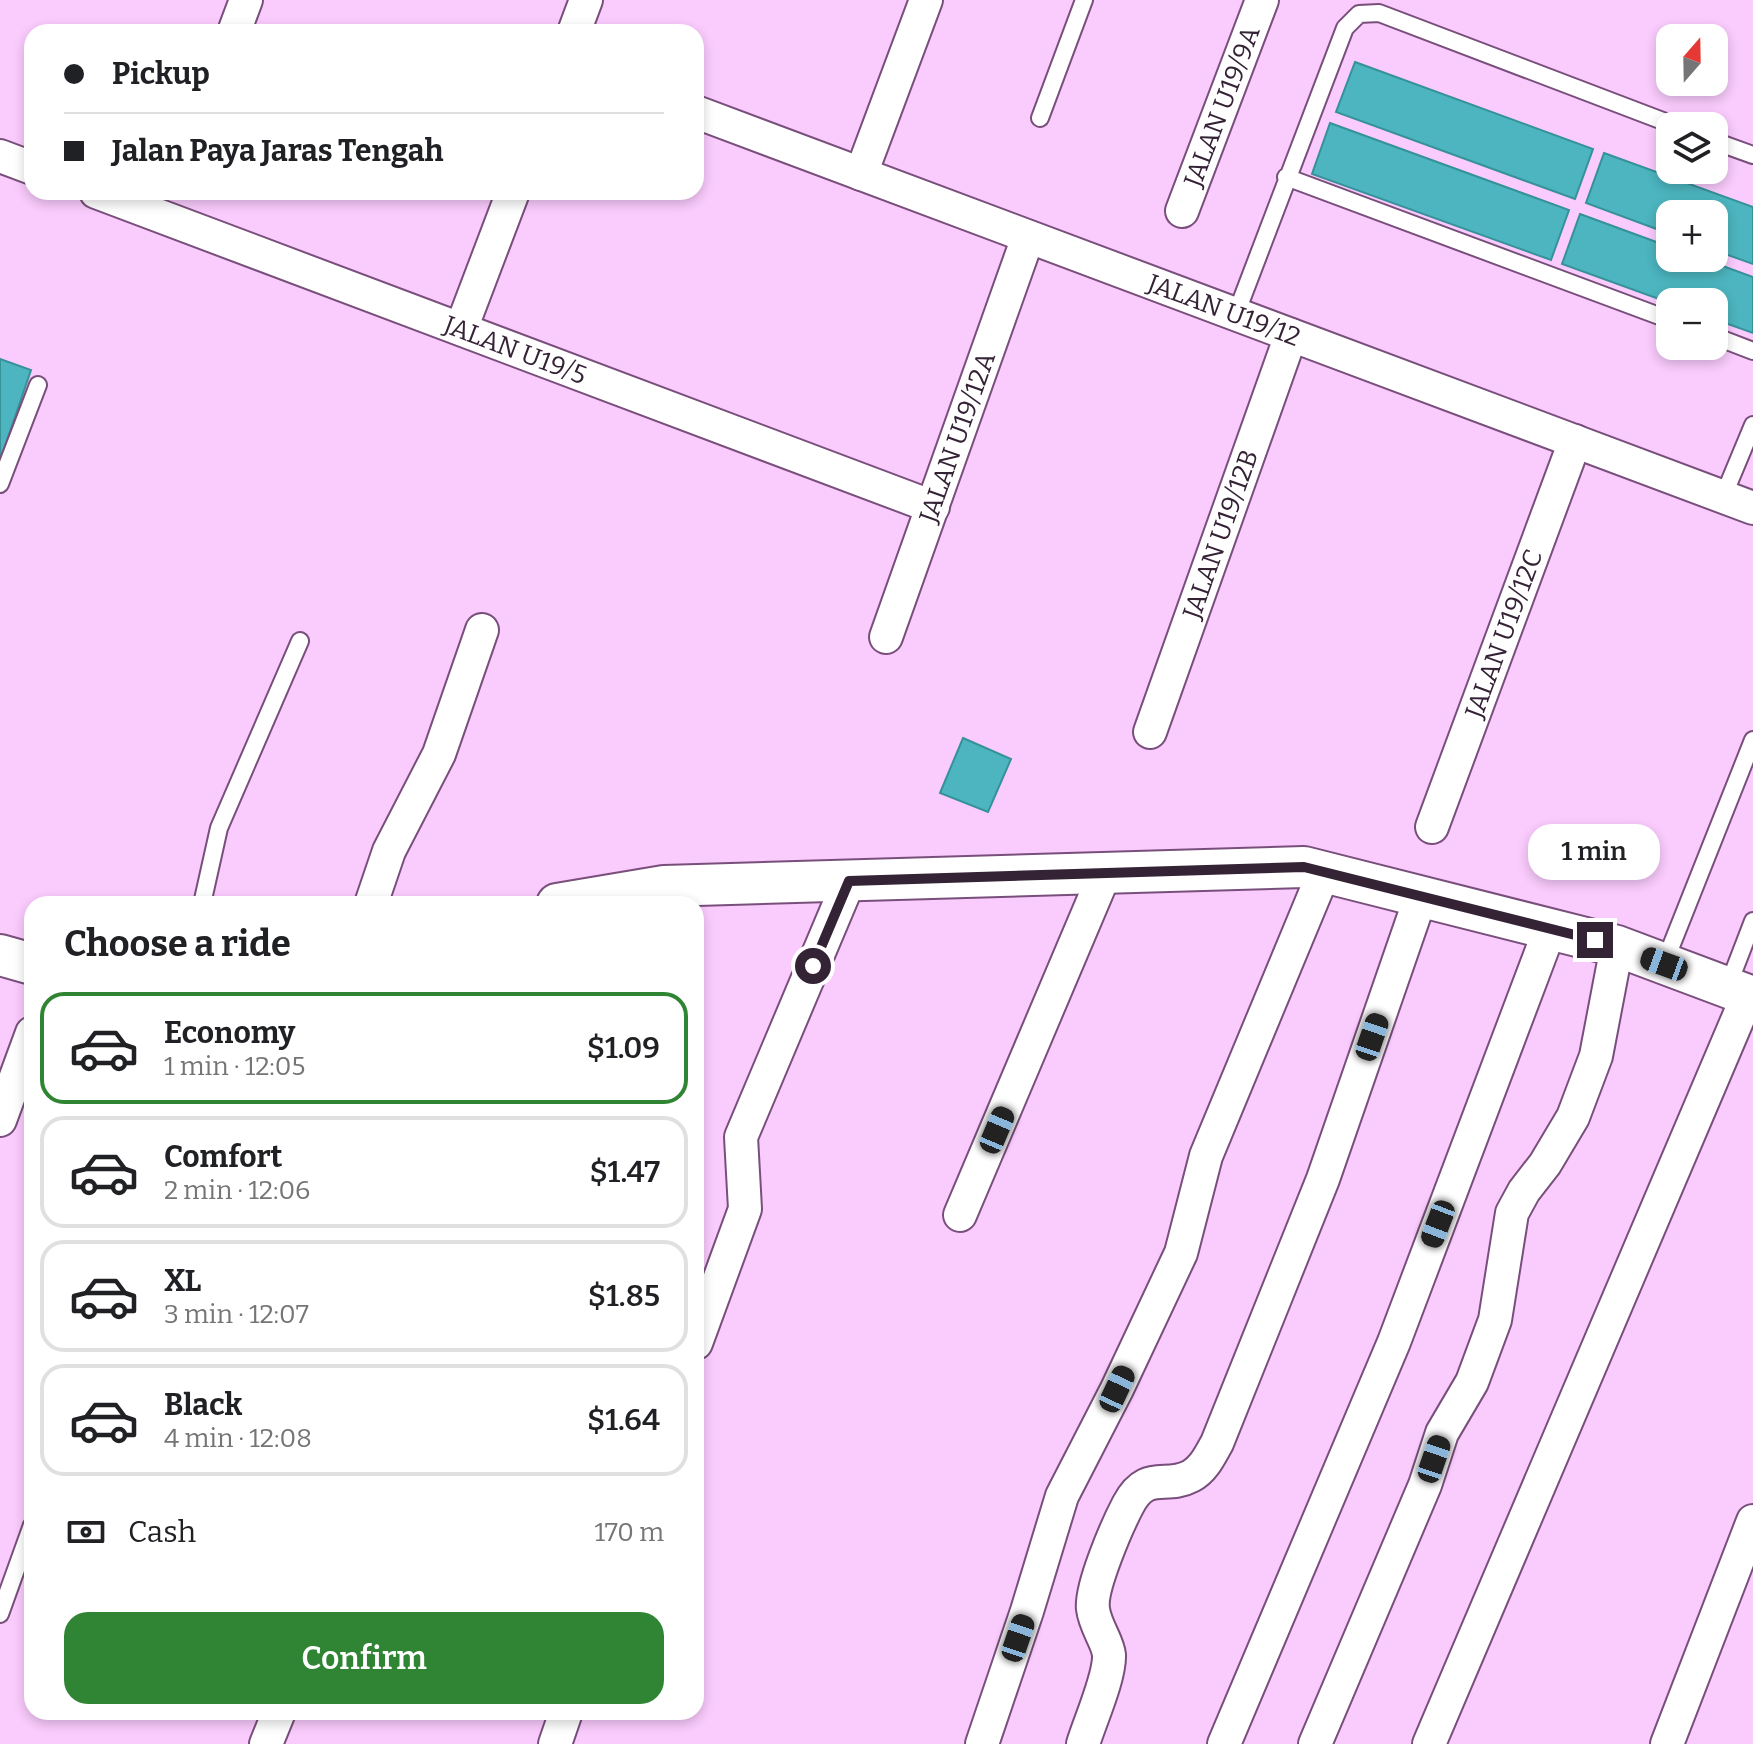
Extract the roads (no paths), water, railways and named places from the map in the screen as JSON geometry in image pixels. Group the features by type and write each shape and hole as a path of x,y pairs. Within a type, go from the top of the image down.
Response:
{"street":[{"path":"237,24 246,0"},
{"path":"577,24 586,0"},
{"path":"861,174 926,0"},
{"name":"JALAN U19/9A","path":"1182,211 1262,0"},
{"name":"JALAN U19/12","path":"704,115 1738,502"},
{"path":"0,156 24,165"},
{"name":"JALAN U19/5","path":"142,200 170,205 461,329 933,507"},
{"path":"461,329 510,200"},
{"name":"JALAN U19/12A","path":"886,637 1028,237"},
{"name":"JALAN U19/12B","path":"1150,732 1291,335"},
{"name":"JALAN U19/12C","path":"1432,827 1575,441"},
{"path":"374,896 389,851 439,754 482,630"},
{"path":"629,896 664,886 1304,867 1617,946 1743,993 1429,1744"},
{"path":"982,1744 1062,1496 1181,1253 1206,1156 1324,872"},
{"path":"960,1215 1105,873"},
{"path":"704,1321 745,1209 741,1137 849,881"},
{"path":"1083,1744 1108,1666 1109,1651 1096,1626 1092,1605 1097,1581 1129,1503 1140,1488 1153,1481 1177,1481 1192,1476 1204,1465 1217,1443 1323,1179 1421,896"},
{"path":"1224,1744 1394,1342 1550,929"},
{"path":"1315,1744 1425,1485 1442,1433 1472,1382 1495,1320 1512,1213 1573,1117 1596,1056 1617,946"},
{"path":"0,955 24,962"},
{"path":"0,1120 22,1048"},
{"path":"1667,1744 1753,1521"},
{"path":"266,1744 276,1720"},
{"path":"555,1744 563,1720"}],"lane":[{"path":"1040,118 1084,0"},
{"path":"1236,314 1345,28 1359,14 1379,13 1656,118"},
{"path":"1728,146 1753,155"},
{"path":"1286,177 1656,315"},
{"path":"1728,341 1753,351"},
{"path":"0,484 38,385"},
{"path":"1738,502 1753,425"},
{"path":"204,896 219,828 300,641"},
{"path":"1664,964 1753,740"},
{"path":"1743,993 1753,921"},
{"path":"0,1614 24,1547"}]}
